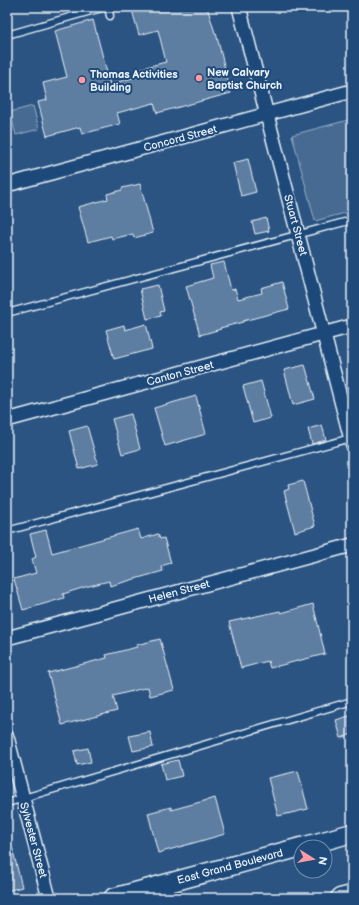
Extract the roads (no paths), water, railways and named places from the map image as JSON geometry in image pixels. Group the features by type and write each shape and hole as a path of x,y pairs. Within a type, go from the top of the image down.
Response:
{"main road":[{"name":"East Grand Boulevard","path":"332,839 352,834"},
{"name":"East Grand Boulevard","path":"112,898 293,849"},
{"path":"340,898 352,895"}],"street":[{"name":"Stuart Street","path":"239,7 352,440"},
{"name":"Concord Street","path":"7,184 352,91"},
{"name":"Canton Street","path":"7,420 352,326"},
{"name":"Helen Street","path":"7,638 352,545"},
{"name":"Sylvester Street","path":"7,736 49,898"}],"lane":[{"path":"7,35 106,7 110,16"},
{"path":"7,313 352,220"},
{"path":"7,531 352,440"},
{"path":"7,803 352,701"}],"place":[{"name":"New Calvary Baptist Church","path":"199,78"},
{"name":"Thomas Activities Building","path":"82,80"}]}
